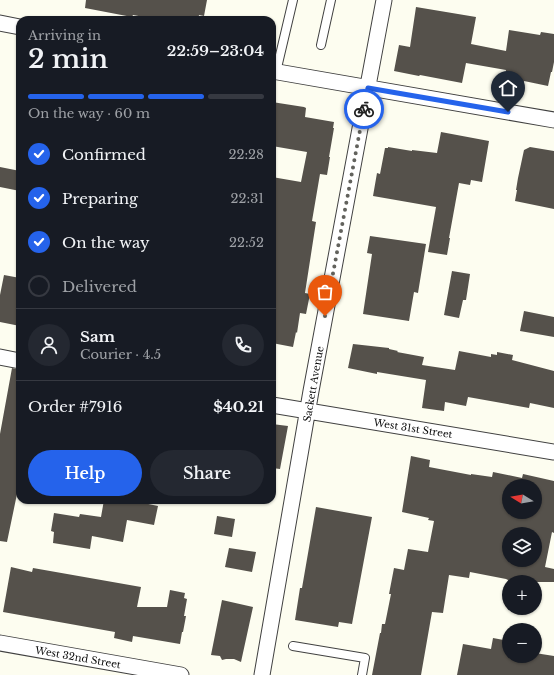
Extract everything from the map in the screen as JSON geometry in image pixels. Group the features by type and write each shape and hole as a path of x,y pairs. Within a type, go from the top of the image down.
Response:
{"street":[{"name":"Sackett Avenue","path":"262,675 308,411 384,0"},
{"path":"0,23 16,25"},
{"path":"276,72 554,120"},
{"path":"0,357 16,360"},
{"name":"West 31st Street","path":"276,406 554,452"},
{"name":"West 32nd Street","path":"0,643 181,675"}],"lane":[{"path":"276,64 293,0"},
{"path":"321,45 331,0"},
{"path":"294,646 365,658 362,675"}],"building":[{"path":"86,0 207,0 204,16 127,16 85,8"},
{"path":"416,7 476,17 471,44 506,51 509,30 540,35 541,32 554,34 554,62 548,86 524,81 523,87 504,83 506,70 466,63 462,83 394,71 399,45 410,47"},
{"path":"276,103 304,107 306,108 305,117 334,122 327,175 320,174 312,221 316,222 305,293 310,294 306,314 300,313 293,347 276,344 276,178 301,182 307,152 276,147"},
{"path":"441,132 489,141 482,182 471,180 470,185 459,183 447,255 428,252 436,207 373,196 377,173 380,174 385,148 388,147 437,153"},
{"path":"530,147 554,151 554,209 515,201 524,150"},
{"path":"0,167 16,170 16,190 0,187"},
{"path":"370,236 426,244 418,293 414,292 409,321 363,314 372,254 367,253"},
{"path":"452,271 470,274 466,300 463,300 459,318 444,315"},
{"path":"4,275 16,277 16,325 0,322 0,295"},
{"path":"524,311 554,317 554,337 520,331"},
{"path":"353,344 389,348 398,351 397,352 424,357 422,365 455,370 459,351 491,357 491,354 497,355 497,352 513,355 512,360 554,371 554,408 530,403 529,408 468,397 466,406 445,402 444,411 422,408 426,380 377,372 377,374 348,368"},
{"path":"12,368 16,369 16,499 7,542 0,541 0,434"},
{"path":"276,424 288,426 280,469 276,468"},
{"path":"411,456 430,460 429,467 471,475 492,477 493,472 522,478 523,474 554,481 554,533 552,532 545,567 554,569 554,582 542,582 542,575 502,575 502,578 470,572 469,578 449,575 443,613 432,612 421,675 372,675 382,624 385,624 394,568 404,570 408,549 428,552 434,521 428,520 429,518 402,512"},
{"path":"103,504 148,504 158,506 154,525 127,520 123,542 92,536 90,549 53,543 54,532 51,531 54,513 79,517 80,514 101,517"},
{"path":"316,507 372,517 352,624 339,622 338,627 295,620"},
{"path":"217,516 235,519 232,537 214,534"},
{"path":"229,548 256,552 252,572 225,567"},
{"path":"11,567 32,572 33,568 141,587 137,607 167,607 170,590 185,593 184,598 187,599 184,616 186,616 180,644 133,636 132,642 114,638 115,632 3,612"},
{"path":"222,600 253,607 241,662 234,659 222,660 220,656 211,655"},
{"path":"493,638 502,640 502,663 542,663 542,654 554,656 554,675 457,675 463,644 491,649"}],"way so far":[{"path":"325,316 364,109"}],"route":[{"path":"364,109 368,88 508,112"}]}
